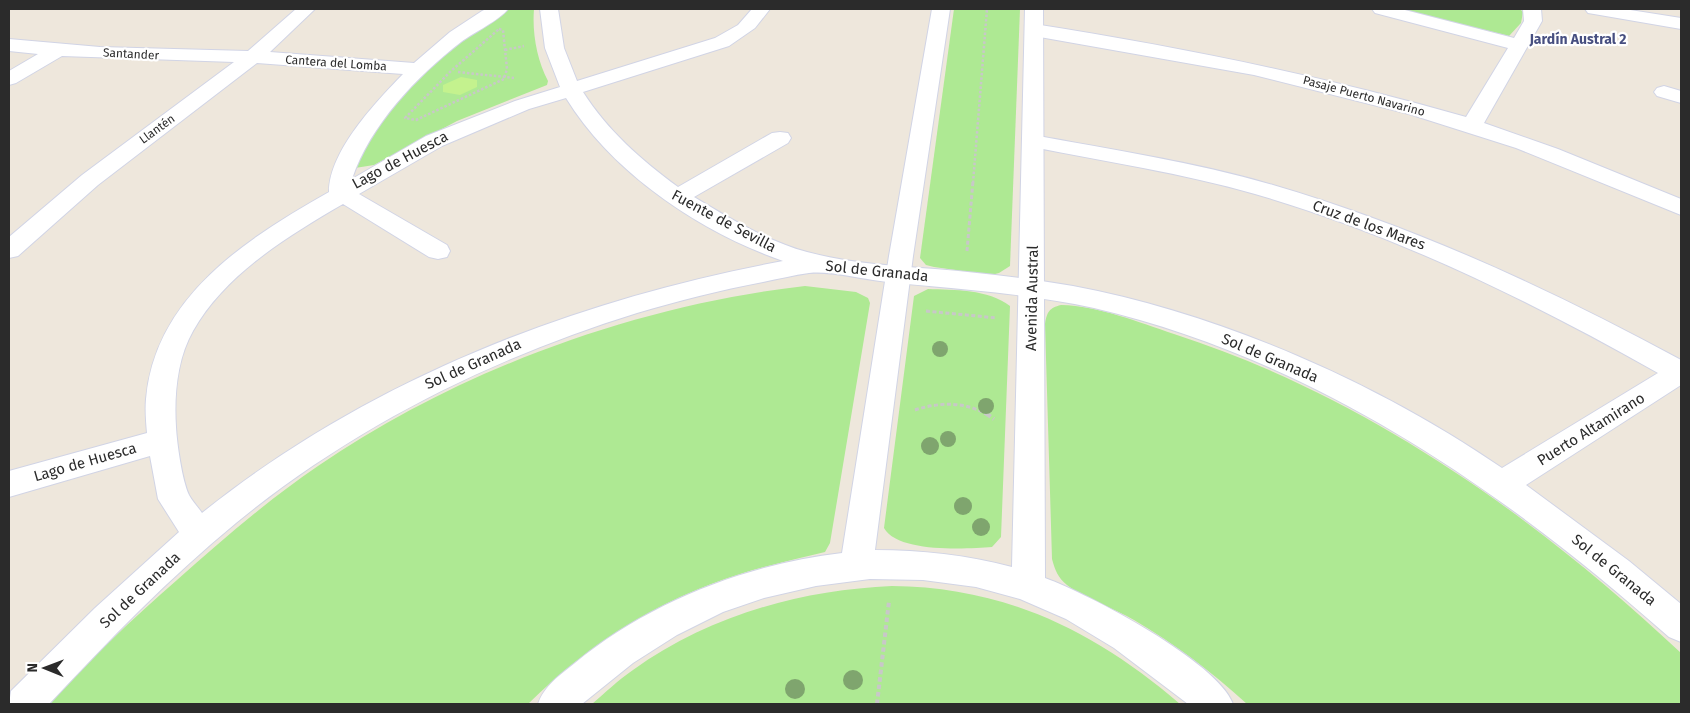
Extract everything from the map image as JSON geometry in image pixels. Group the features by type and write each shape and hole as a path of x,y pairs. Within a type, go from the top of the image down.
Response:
{"street":[{"name":"Llantén","path":"9,250 121,154 253,57 306,9"},
{"path":"438,251 341,193 338,185 340,176 356,147 380,114 419,69 455,38 499,9"},
{"name":"Fuente de Sevilla","path":"549,9 554,52 571,88 609,142 649,179 724,225 780,252 800,259 825,264"},
{"name":"Lago de Huesca","path":"199,534 174,499 162,441 160,399 164,373 181,327 197,304 219,280 245,257 291,224 434,140 475,122 571,88 722,42 739,33 752,22 760,9"},
{"path":"856,567 893,307 941,9"},
{"path":"1381,9 1520,45"},
{"path":"1472,126 1533,21 1532,9"},
{"path":"1594,9 1681,24"},
{"name":"Pasaje Puerto Navarino","path":"1034,19 1162,50 1258,69 1472,126 1586,169 1681,208"},
{"name":"Avenida Austral","path":"1028,587 1034,19"},
{"name":"Santander","path":"9,45 56,51 151,56 253,57"},
{"path":"9,79 56,51"},
{"name":"Cantera del Lomba","path":"253,57 419,69"},
{"path":"677,197 780,138"},
{"name":"Cruz de los Mares","path":"1033,141 1198,173 1262,189 1393,232 1526,291 1681,372"},
{"name":"Sol de Granada","path":"24,704 70,655 199,534 256,489 348,428 427,385 494,353 545,333 635,304 796,267 825,264 898,275 1032,289 1098,300 1180,323 1280,360 1394,417 1501,485 1569,533 1681,626"},
{"name":"Puerto Altamirano","path":"1501,485 1681,372"},
{"name":"Lago de Huesca","path":"9,484 162,441"},
{"path":"556,704 619,651 697,607 776,580 856,567 894,564 928,565 961,569 1028,587 1059,600 1121,632 1182,676 1215,704"}],"path":[{"path":"967,252 987,9"},
{"path":"503,30 507,69 505,77 499,82 416,120 407,120 405,118 407,115 451,71 496,31 503,30"},
{"path":"419,69 505,77 571,88"},
{"path":"893,307 1003,319"},
{"path":"910,412 927,405 961,405 988,414 999,422"},
{"path":"877,704 894,564"}],"green space":[{"path":"507,9 534,9 536,46 548,81 547,85 457,121 374,165 355,168 381,121 419,77 462,39"},
{"path":"954,9 1020,9 1010,266 999,273 991,275 934,267 926,265 920,258"},
{"path":"1400,9 1520,9 1523,12 1521,23 1509,36"},
{"path":"461,77 477,80 477,87 460,95 443,92 443,85"},
{"path":"805,286 856,292 868,298 870,303 830,543 825,552 740,574 681,597 653,611 600,643 551,682 528,704 50,704 127,625 228,535 299,479 372,431 430,400 489,372 551,347 614,326 678,309 742,295"},
{"path":"928,289 981,293 1001,300 1010,306 1001,537 992,547 933,548 917,546 892,536 884,528 914,296"},
{"path":"1061,305 1090,308 1118,315 1245,360 1314,391 1380,426 1445,465 1507,508 1567,554 1681,653 1681,704 1247,704 1179,649 1134,620 1073,589 1061,580 1056,570 1052,559 1045,324 1049,311"},
{"path":"892,586 933,588 973,595 1010,605 1046,618 1081,635 1115,655 1180,704 592,704 627,674 662,651 724,621 756,609 789,600 823,593"}],"district":[{"name":"Jardín Austral 2","path":"1578,39"}]}
